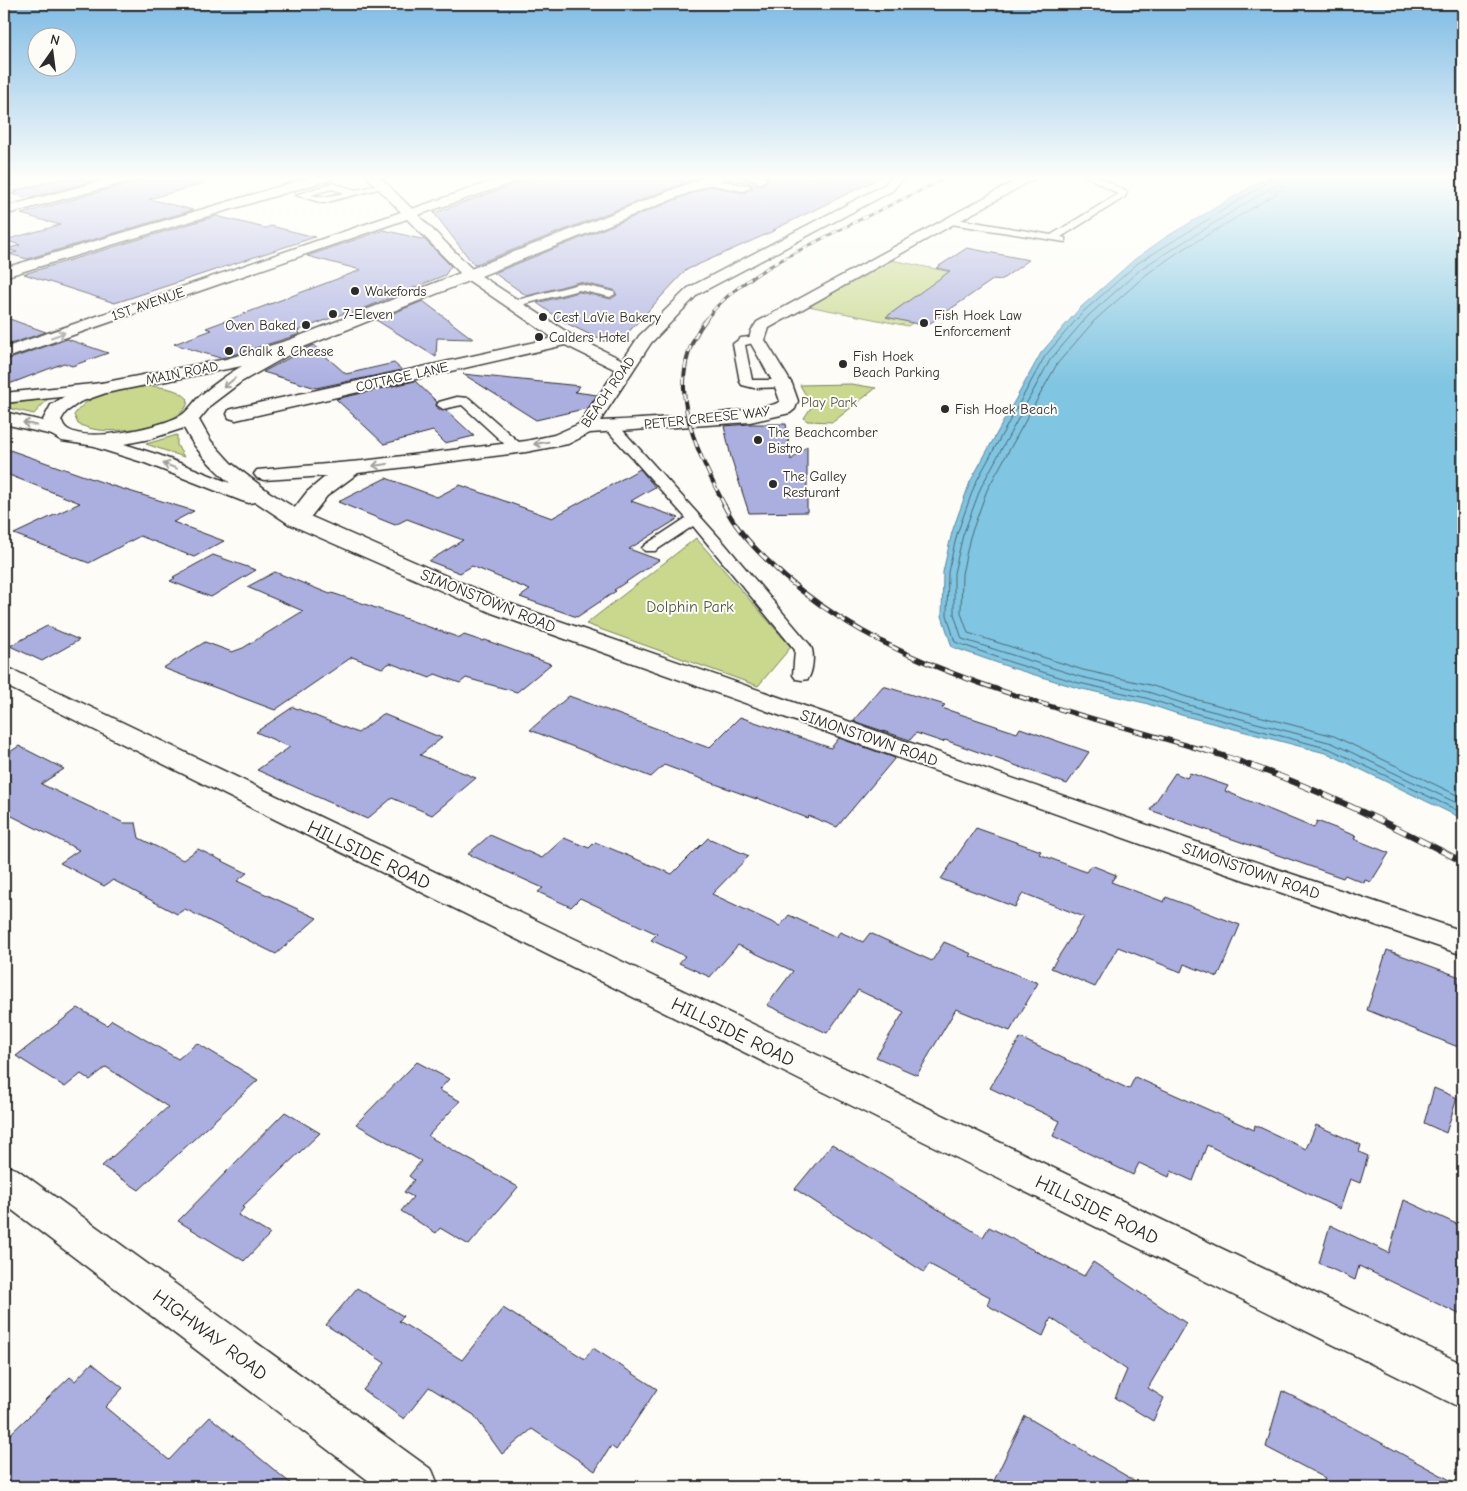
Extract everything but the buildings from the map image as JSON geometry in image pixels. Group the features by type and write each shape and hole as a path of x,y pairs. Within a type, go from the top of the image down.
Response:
{"street":[{"path":"4,273 96,246"},
{"name":"1ST AVENUE","path":"4,354 316,246"},
{"path":"440,246 470,275 567,340 625,368"},
{"name":"MAIN ROAD","path":"295,344 236,378 196,411 169,428 145,435 118,439 88,440 69,436 57,430 52,420 58,409 74,398 102,388 229,364 295,344 545,246"},
{"name":"BEACH ROAD","path":"264,474 353,468 516,447 572,436 586,428 625,368 660,322 693,291 779,246"},
{"path":"757,339 763,325 778,315 906,246"},
{"name":"PETER CREESE WAY","path":"586,428 768,414 783,409 788,405 788,401 783,384 757,339"},
{"name":"COTTAGE LANE","path":"236,414 567,340"},
{"name":"MAIN ROAD","path":"126,383 175,383 191,388 200,394 196,411"},
{"path":"4,398 102,388"},
{"name":"SIMONSTOWN ROAD","path":"196,411 208,451 219,462 290,515"},
{"path":"4,418 57,430"},
{"name":"SIMONSTOWN ROAD","path":"88,440 177,469 290,515 500,608 1188,850 1463,943"},
{"name":"BEACH ROAD","path":"290,515 310,500 324,486 353,468"},
{"name":"HILLSIDE ROAD","path":"4,676 1463,1388"},
{"name":"HIGHWAY ROAD","path":"4,1182 415,1487"}],"lane":[{"path":"513,304 579,287 610,294"},
{"path":"757,339 744,340 739,344 746,382 754,384 783,384"},
{"path":"443,405 457,400 465,401 516,447"},
{"name":"BEACH ROAD","path":"612,427 695,519 804,649 802,675"},
{"path":"650,548 687,522 695,519"}],"green space":[{"path":"891,260 981,278 908,326 808,306"},
{"name":"Play Park","path":"851,384 876,388 833,422 807,421 804,418 812,406 800,385"},
{"path":"153,386 168,388 180,393 188,399 186,407 180,414 170,420 129,430 91,429 78,424 74,415 81,407 99,395 120,389"},
{"path":"48,399 34,414 4,407 4,404"},
{"path":"177,435 177,445 184,457 146,444"},
{"name":"Dolphin Park","path":"696,538 791,647 758,686 586,624"}],"water":[{"path":"1154,246 1463,246 1463,819 1329,754 1181,715 1145,703 1078,688 952,647 942,616 943,572 952,532 970,482 1041,353 1080,308 1135,259"}],"railway":[{"path":"706,319 732,292 780,260 808,246"},
{"path":"707,318 693,341 686,364 684,388 693,436 702,460 725,506"},
{"path":"724,505 743,535 768,561 812,599 862,631 917,658 974,681 1033,701 1206,751"},
{"path":"1202,749 1302,785 1400,830 1463,862"}],"place":[{"name":"Wakefords","path":"355,291"},
{"name":"7-Eleven","path":"333,314"},
{"name":"Cest LaVie Bakery","path":"543,317"},
{"name":"Fish Hoek Law Enforcement","path":"924,323"},
{"name":"Oven Baked","path":"306,325"},
{"name":"Calders Hotel","path":"539,337"},
{"name":"Chalk & Cheese","path":"229,351"},
{"name":"Fish Hoek Beach Parking","path":"843,364"},
{"name":"Fish Hoek Beach","path":"945,409"},
{"name":"The Beachcomber Bistro","path":"758,440"},
{"name":"The Galley Resturant","path":"773,484"}]}
